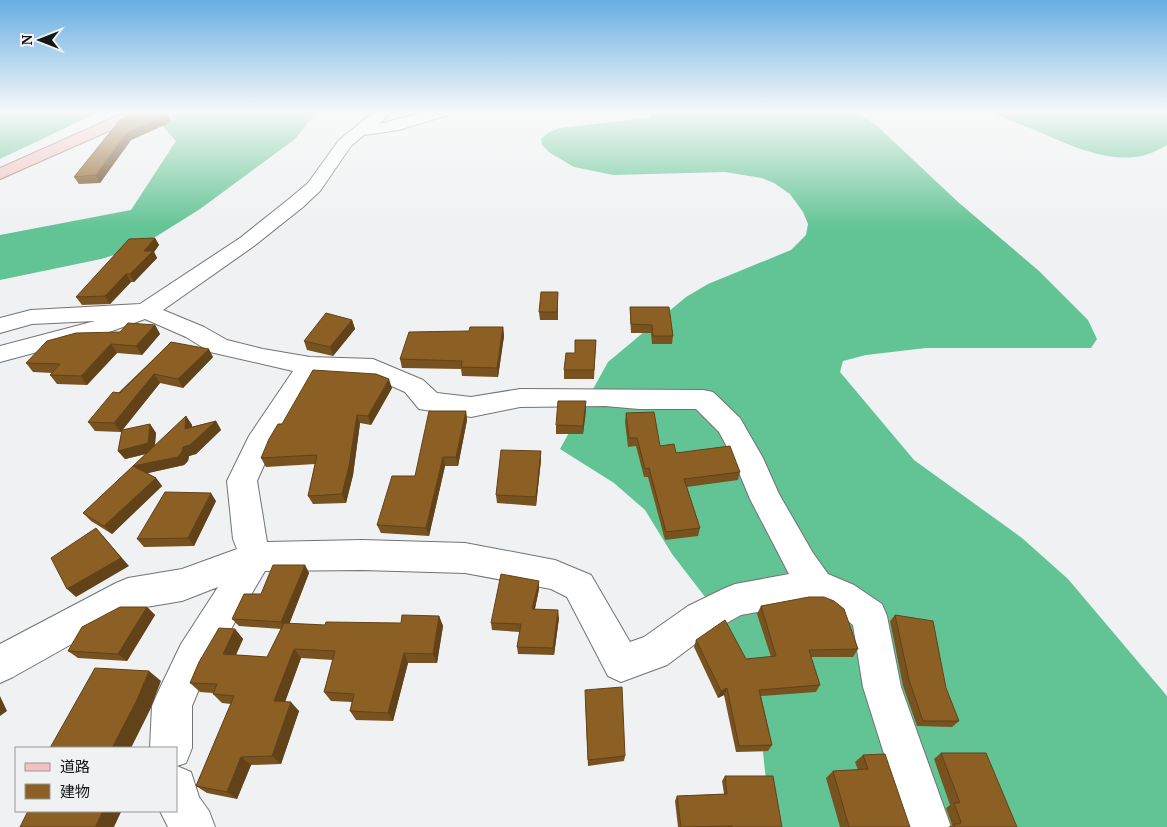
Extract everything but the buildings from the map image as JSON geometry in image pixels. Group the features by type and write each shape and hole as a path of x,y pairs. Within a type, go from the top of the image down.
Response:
{"main road":[{"path":"0,174 53,151"}],"street":[{"path":"0,354 92,330 146,311 247,242 296,203 314,187 339,151"},
{"path":"0,326 31,318 146,311 195,332 220,346 310,366 373,368 414,386 428,402 471,407 520,398 702,399 730,425 748,458 766,499 801,564 816,585 842,596 869,616 882,687 906,765 929,827"},
{"path":"256,556 249,539 242,481 259,444 310,366"},
{"path":"0,664 128,594 182,585 256,556 362,555 465,558 556,575 579,586 621,663 654,652 701,618 735,600 816,585"},
{"path":"171,747 172,706 194,656 256,556"},
{"path":"178,799 179,805 193,827"}],"green space":[{"path":"0,151 18,151 0,159"},
{"path":"170,151 279,151 200,209 157,236 124,252 101,259 0,280 0,235 131,210"},
{"path":"548,151 903,151 958,202 1039,271 1088,320 1097,339 1091,348 926,348 866,355 843,361 840,372 914,460 1022,538 1068,579 1167,696 1167,827 771,827 759,715 722,619 672,554 645,510 614,483 560,449 608,362 686,297 708,284 791,250 806,235 808,224 803,212 790,194 774,183 762,178 725,172 613,175 574,167"},
{"path":"1087,151 1156,151 1139,156 1122,157"}]}
